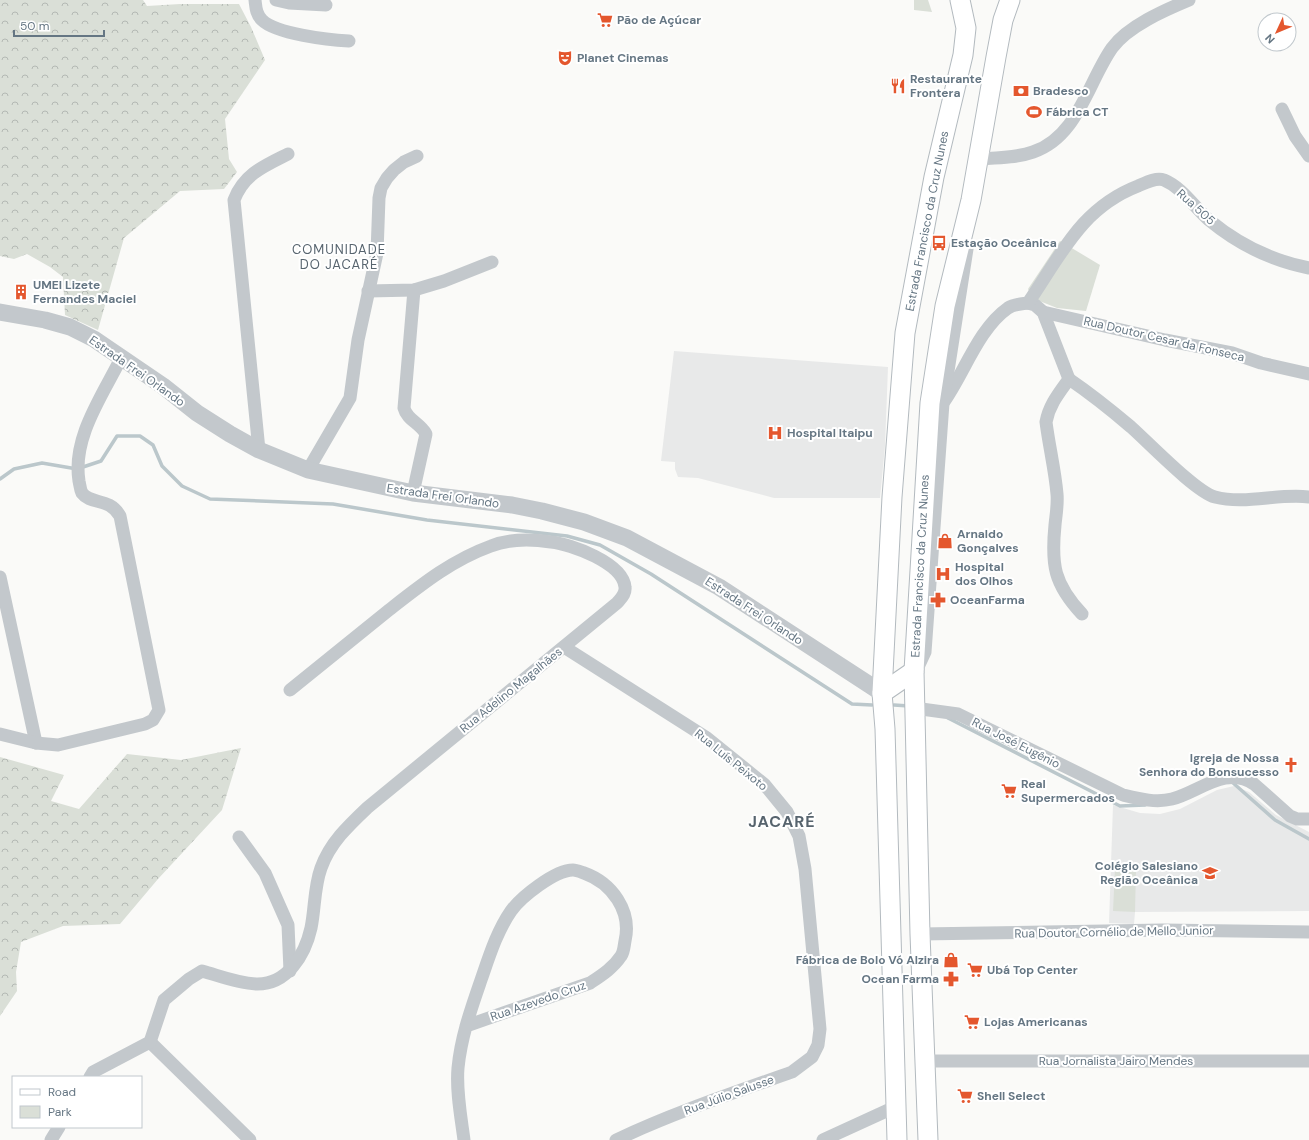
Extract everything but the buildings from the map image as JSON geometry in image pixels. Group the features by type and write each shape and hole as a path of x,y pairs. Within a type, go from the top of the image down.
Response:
{"main road":[{"path":"948,0 953,45 949,84 950,108"},
{"name":"Estrada Francisco da Cruz Nunes","path":"897,1140 888,813 882,693 892,497 907,318 950,108 964,55 966,28 960,0"},
{"name":"Estrada Francisco da Cruz Nunes","path":"928,1140 920,934 914,671 930,403 945,306 979,159 1003,20 1010,0"},
{"path":"882,693 914,671"}],"street":[{"path":"255,0 256,13 263,21 286,31 308,37 349,41"},
{"path":"276,0 288,3 326,5"},
{"path":"979,159 1033,152 1051,144 1066,130 1112,48 1126,34 1174,6 1189,0"},
{"path":"1282,109 1295,136 1309,156"},
{"path":"259,450 234,200 238,188 247,178 261,167 288,154"},
{"path":"308,470 350,398 358,340 377,253 379,198 381,188 394,170 404,162 417,156"},
{"name":"Rua 505","path":"1028,303 1082,223 1100,206 1120,192 1152,180 1163,179 1175,187 1209,220 1264,255 1284,263 1309,268"},
{"path":"914,671 920,666 925,652 943,403 972,223 970,200"},
{"path":"368,291 414,290 444,281 492,262"},
{"path":"413,493 426,434 424,429 408,417 404,408 414,290"},
{"path":"943,403 956,384 964,364 998,317 1008,308 1028,303"},
{"name":"Rua Doutor Cesar da Fonseca","path":"1028,303 1035,305 1043,312 1164,340 1232,353 1261,363 1309,374"},
{"name":"Estrada Frei Orlando","path":"0,312 44,320 70,327 94,339 163,386 197,413 230,434 259,450 308,470 413,493 512,505 542,511 584,522 627,538 720,587 882,693"},
{"path":"1043,312 1069,380 1113,412 1197,486 1214,496 1244,500 1297,495 1309,497"},
{"path":"0,734 36,744 70,743 144,724 153,720 159,710 120,516 116,509 109,503 96,501 84,495 80,490 78,473 78,458 85,432 93,411 121,358"},
{"path":"1069,380 1054,400 1048,412 1046,422 1058,496 1053,557 1055,574 1061,587 1082,614"},
{"name":"Rua Adelino Magalhães","path":"150,1042 164,1000 189,979 202,971 239,982 258,984 274,980 290,971 306,947 311,928 320,869 329,849 347,826 366,808 618,603 624,595 625,587 622,579 614,570 598,557 578,548 552,542 523,540 493,545 462,558 434,575 290,690"},
{"path":"0,577 36,744"},
{"name":"Rua Luís Peixoto","path":"564,647 707,738 764,784 787,812 799,836 805,869 816,970 820,1029"},
{"name":"Rua José Eugênio","path":"914,708 958,714 1107,789 1123,795 1161,801 1186,794 1218,779 1233,777 1248,780 1254,784 1290,816 1297,819 1309,819"},
{"path":"239,837 265,873 288,925 290,971"},
{"name":"Rua Azevedo Cruz","path":"464,1140 458,1091 458,1069 466,1026 493,946 511,910 532,890 552,877 573,870 595,877 614,892 625,911 628,931 622,955 608,971 590,983 466,1026"},
{"name":"Rua Doutor Cornélio de Mello Junior","path":"920,934 1164,930 1309,932"},
{"name":"Rua Júlio Salusse","path":"616,1140 717,1099 792,1072 812,1057 818,1045 820,1029"},
{"path":"91,1076 93,1072 150,1042 250,1140"},
{"name":"Rua Jornalista Jairo Mendes","path":"924,1061 1309,1061"},
{"path":"823,1140 895,1107"},
{"path":"51,1140 58,1128"}],"shaded area":[{"name":"Hospital Itaipu","path":"674,351 888,367 885,446 880,498 774,498 698,478 678,477 675,469 675,462 661,461"},
{"name":"Colégio Salesiano Região Oceânica","path":"1234,786 1249,792 1276,815 1309,832 1309,911 1135,912 1134,924 1109,923 1113,805 1140,813 1160,814 1180,809 1217,790"}],"green space":[{"path":"0,0 143,0 147,6 180,4 239,4 265,60 225,119 229,159 237,172 224,189 180,191 124,238 98,330 65,315 63,277 50,267 27,254 14,259 0,256"},
{"path":"914,0 928,0 932,12 914,10"},
{"path":"1060,241 1100,265 1086,311 1057,308 1032,298 1028,289"},
{"path":"241,748 222,810 158,879 120,924 63,926 21,942 16,972 17,991 0,1016 0,757 64,775 51,801 79,809 127,754 181,760"},
{"path":"1115,869 1136,870 1135,912 1113,911"}],"waterway":[{"path":"0,479 14,469 42,463 77,469 101,461 117,436 140,436 153,445 162,466 182,486 210,499 333,504 427,520 567,536 600,545 651,574 852,704 872,705"},
{"path":"894,705 909,706"},
{"path":"948,718 1120,806 1145,805"},
{"path":"1232,782 1275,820 1309,839"}],"place":[{"name":"Pão de Açúcar","path":"605,20"},
{"name":"Planet Cinemas","path":"565,58"},
{"name":"Restaurante Frontera","path":"898,86"},
{"name":"Bradesco","path":"1021,91"},
{"name":"Fábrica CT","path":"1034,112"},
{"name":"Estação Oceânica","path":"939,243"},
{"name":"UMEI Lizete Fernandes Maciel","path":"21,292"},
{"name":"Hospital Itaipu","path":"775,433"},
{"name":"Arnaldo Gonçalves","path":"945,541"},
{"name":"Hospital dos Olhos","path":"943,574"},
{"name":"OceanFarma","path":"938,600"},
{"name":"Igreja de Nossa Senhora do Bonsucesso","path":"1291,765"},
{"name":"Real Supermercados","path":"1009,791"},
{"name":"Colégio Salesiano Região Oceânica","path":"1210,873"},
{"name":"Fábrica de Bolo Vó Alzira","path":"951,960"},
{"name":"Ubá Top Center","path":"975,970"},
{"name":"Ocean Farma","path":"951,979"},
{"name":"Lojas Americanas","path":"972,1022"},
{"name":"Shell Select","path":"965,1096"}],"district":[{"name":"COMUNIDADE DO JACARÉ","path":"339,256"},
{"name":"JACARÉ","path":"782,821"}]}
